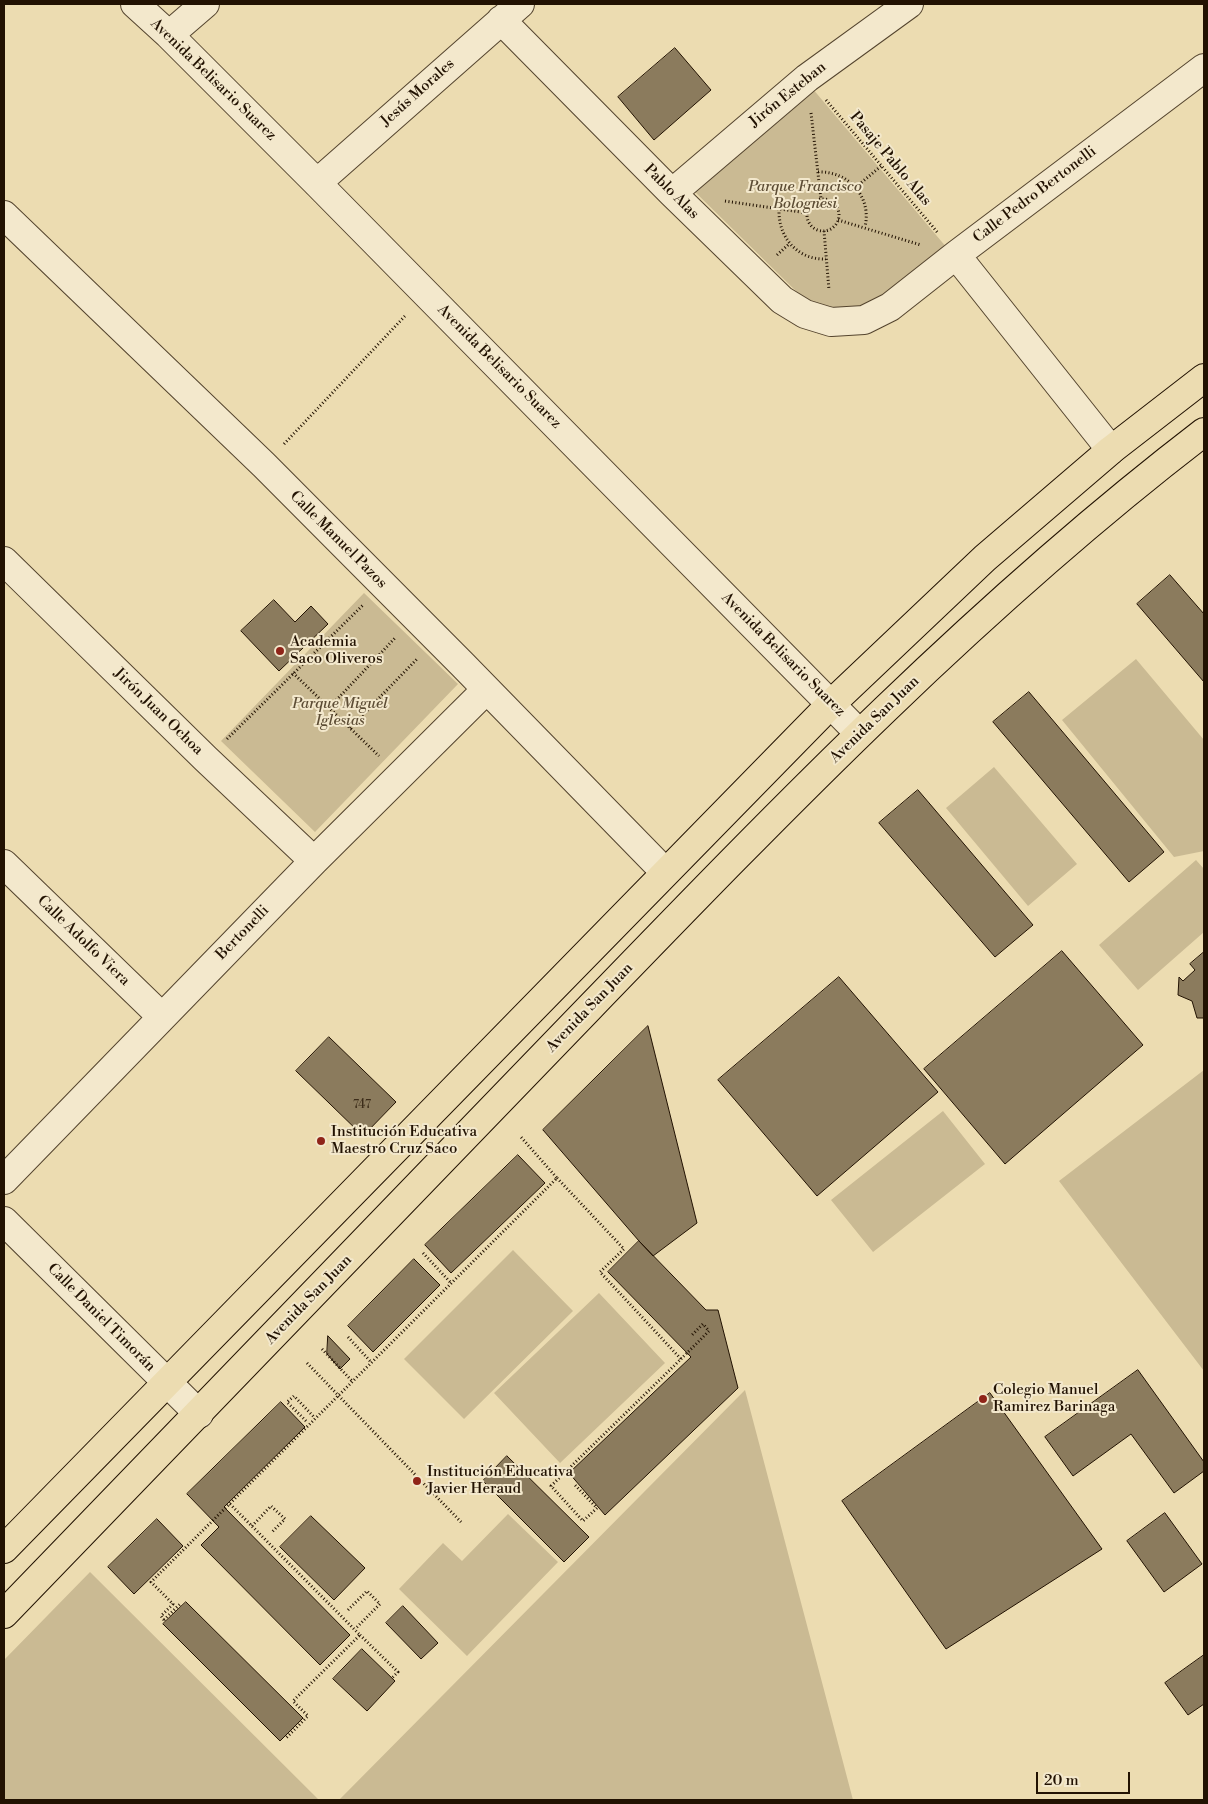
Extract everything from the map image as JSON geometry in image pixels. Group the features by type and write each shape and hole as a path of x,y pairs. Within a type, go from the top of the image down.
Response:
{"main road":[{"path":"4,1549 831,704 985,558 1111,450 1204,378"},
{"name":"Avenida San Juan","path":"4,1614 689,905 859,733 1014,589 1137,484 1204,432"}],"street":[{"name":"Avenida Belisario Suarez","path":"134,4 169,35 317,183 859,733"},
{"path":"169,35 205,4"},
{"name":"Jirón Esteban","path":"672,193 807,78 909,4"},
{"name":"Jesús Morales","path":"317,183 511,12"},
{"name":"Pablo Alas","path":"511,12 672,193 782,300 805,314 831,322 864,320"},
{"name":"Calle Pedro Bertonelli","path":"864,320 890,307 1204,68"},
{"name":"Calle Manuel Pazos","path":"4,216 264,465 665,872"},
{"path":"956,255 1111,450"},
{"name":"Jirón Juan Ochoa","path":"4,561 206,760 314,861"},
{"name":"Bertonelli","path":"4,1180 314,861 486,690"},
{"name":"Calle Adolfo Viera","path":"4,864 162,1017"},
{"name":"Calle Daniel Timorán","path":"4,1221 199,1414"}],"path":[{"name":"Pasaje Pablo Alas","path":"807,78 956,255"},
{"path":"807,78 821,199"},
{"path":"856,187 881,166"},
{"path":"818,172 838,175 856,187 861,193 866,207 865,228"},
{"path":"821,199 835,205 839,215 836,225 824,230 812,226 809,222 808,213 812,204 821,199"},
{"path":"721,200 808,213"},
{"path":"780,209 779,217 782,231 790,244 806,256 820,260 826,259"},
{"path":"838,220 956,255"},
{"path":"824,230 831,322"},
{"path":"264,465 426,294"},
{"path":"206,760 382,584"},
{"path":"329,708 400,633"},
{"path":"350,728 423,654"},
{"path":"293,673 381,758"},
{"path":"520,1136 624,1249 600,1272 681,1359"},
{"path":"181,1603 164,1620 161,1616 173,1604 151,1582 557,1178"},
{"path":"423,1253 451,1283"},
{"path":"574,1484 596,1508 583,1521 551,1486 709,1331 703,1324 692,1335"},
{"path":"348,1337 371,1362"},
{"path":"322,1348 352,1381"},
{"path":"307,1363 461,1522"},
{"path":"306,1421 287,1402 294,1396 315,1418"},
{"path":"230,1504 398,1672 392,1678"},
{"path":"252,1526 271,1506 285,1518 271,1533"},
{"path":"348,1610 367,1591 380,1604 355,1629"},
{"path":"285,1739 308,1716 293,1702 360,1635"}],"green space":[{"name":"Parque Francisco Bolognesi","path":"812,88 947,248 879,299 856,308 831,308 802,297 693,190"},
{"name":"Parque Miguel Iglesias","path":"364,593 458,684 315,832 221,741"},
{"path":"1136,659 1204,740 1204,851 1174,857 1062,720"},
{"path":"994,767 1077,864 1028,906 946,808"},
{"path":"1196,860 1204,869 1204,932 1138,990 1099,945"},
{"path":"1204,1070 1204,1371 1059,1181"},
{"path":"943,1111 985,1164 873,1252 831,1200"},
{"path":"513,1250 573,1311 464,1419 404,1359"},
{"path":"599,1293 665,1363 560,1463 494,1393"},
{"path":"745,1390 853,1800 339,1800"},
{"path":"508,1514 558,1562 467,1656 399,1589 443,1543 462,1561"},
{"path":"90,1572 319,1800 4,1800 4,1660"}],"building":[{"path":"675,48 711,90 654,140 618,97"},
{"path":"1170,575 1204,614 1204,682 1137,604"},
{"name":"Academia Saco Oliveros","path":"274,600 295,622 311,606 328,624 279,671 241,631"},
{"path":"1029,692 1164,852 1129,882 993,722"},
{"path":"918,790 1033,925 995,957 879,823"},
{"path":"1062,951 1143,1045 1005,1164 924,1069"},
{"path":"1204,952 1204,1018 1197,1018 1192,1001 1178,995 1179,977 1183,981 1195,970 1190,964"},
{"path":"839,977 938,1092 817,1196 718,1080"},
{"path":"648,1026 697,1223 653,1256 543,1130"},
{"path":"329,1037 396,1102 363,1136 296,1071"},
{"path":"518,1155 545,1183 451,1273 425,1245"},
{"path":"639,1241 706,1310 718,1310 738,1388 605,1515 569,1473 691,1357 608,1272"},
{"path":"414,1259 440,1285 373,1352 348,1326"},
{"path":"328,1336 350,1359 340,1369 327,1354"},
{"path":"1138,1370 1204,1462 1204,1471 1174,1493 1131,1434 1073,1476 1045,1437"},
{"path":"990,1393 1102,1549 946,1649 842,1501"},
{"path":"281,1402 305,1427 224,1507 350,1635 320,1665 201,1545 219,1527 187,1494"},
{"path":"507,1456 589,1537 564,1562 483,1481"},
{"path":"1165,1513 1202,1564 1164,1592 1127,1541"},
{"path":"311,1516 365,1568 334,1600 280,1547"},
{"path":"157,1519 183,1546 134,1594 108,1567"},
{"path":"186,1602 303,1718 280,1741 163,1624"},
{"path":"403,1606 438,1643 421,1659 386,1623"},
{"path":"362,1649 395,1681 367,1711 333,1679"},
{"path":"1204,1655 1204,1704 1188,1715 1165,1683"}],"place":[{"name":"Academia Saco Oliveros","path":"280,651"},
{"name":"Institución Educativa Maestro Cruz Saco","path":"321,1141"},
{"name":"Colegio Manuel Ramirez Barinaga","path":"983,1399"},
{"name":"Institución Educativa Javier Heraud","path":"417,1481"}]}
